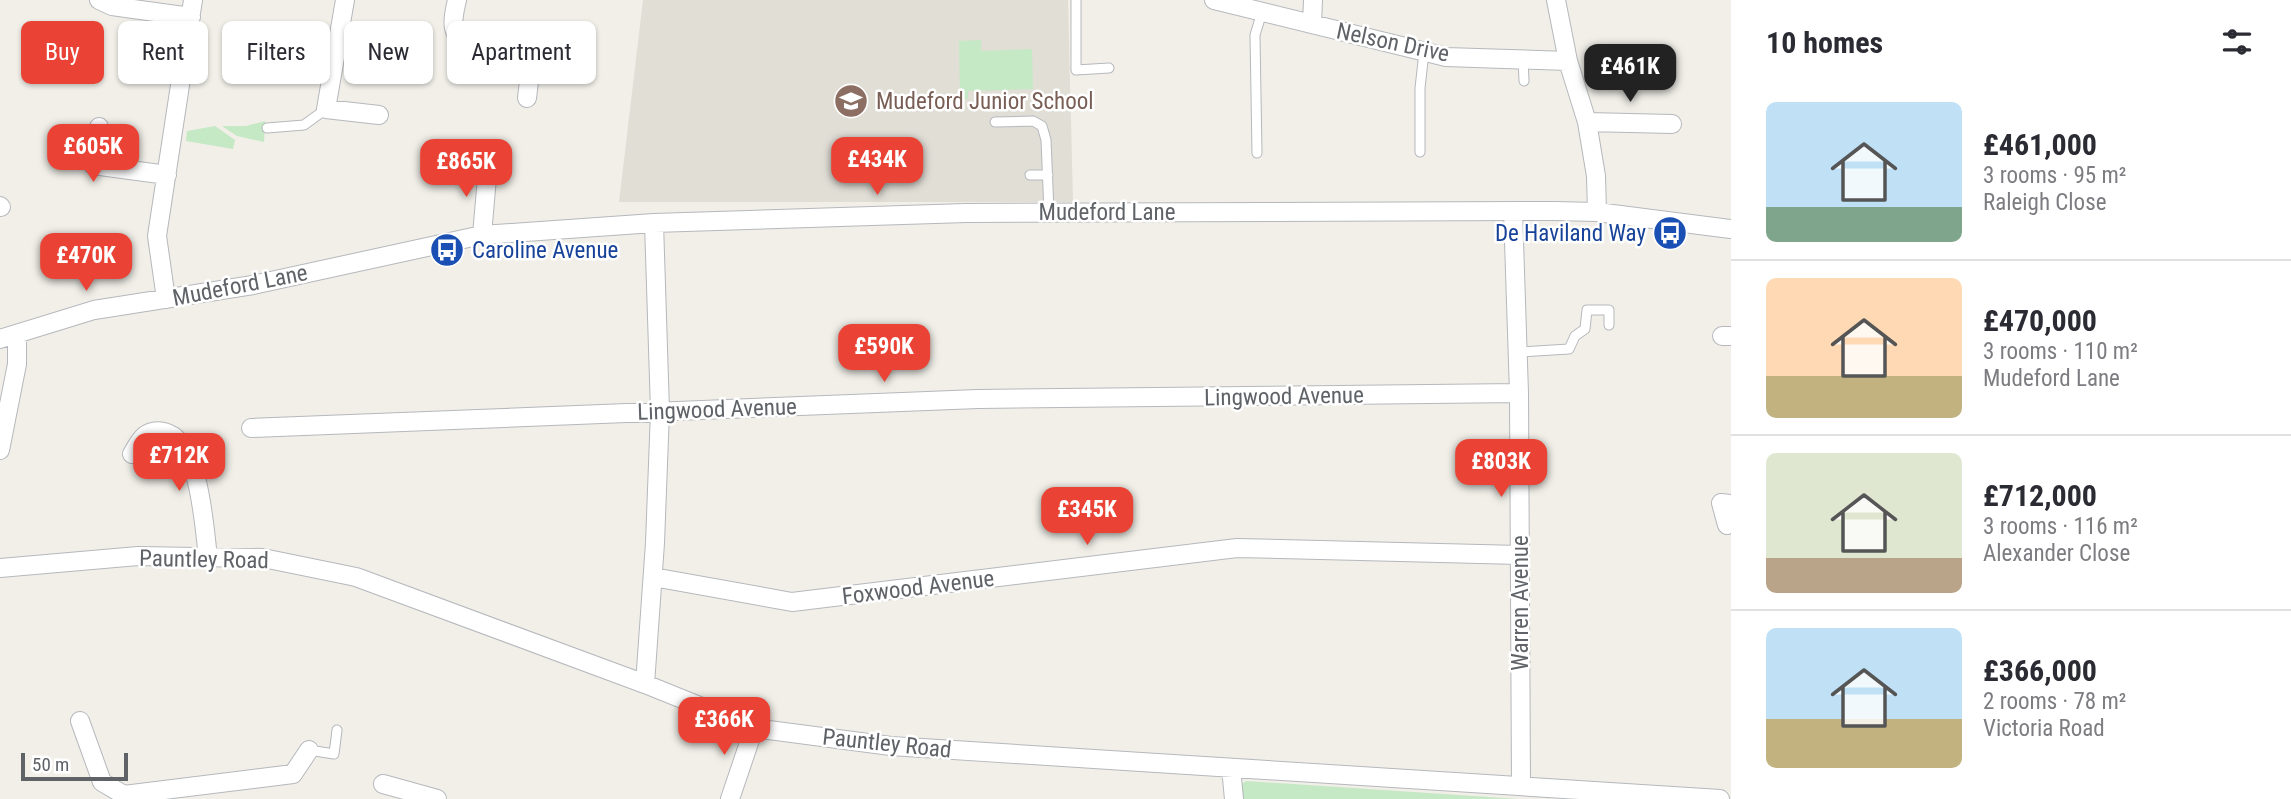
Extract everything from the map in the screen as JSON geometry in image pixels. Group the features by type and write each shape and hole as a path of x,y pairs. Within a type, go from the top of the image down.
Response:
{"street":[{"path":"99,0 112,6 192,8 157,236 166,299"},
{"path":"345,0 326,109 379,115"},
{"path":"457,0 453,19 455,30 467,46 500,59 531,64 527,97"},
{"name":"Nelson Drive","path":"1214,0 1446,57 1568,61"},
{"path":"1312,24 1313,0"},
{"path":"1556,0 1568,61 1587,122 1596,176 1597,212"},
{"path":"1587,122 1672,124"},
{"path":"99,127 91,172 167,175"},
{"path":"482,235 489,178"},
{"name":"Mudeford Lane","path":"8,337 94,310 254,285 482,235 653,223 1049,212 1513,211 1597,212 1731,229"},
{"name":"Warren Avenue","path":"1513,211 1519,393 1521,786"},
{"path":"645,684 653,578 660,411 653,223"},
{"path":"0,450 17,364 8,337"},
{"name":"Lingwood Avenue","path":"251,428 978,399 1519,393"},
{"path":"132,454 147,425 175,436 193,468 208,557"},
{"path":"1727,524 1721,503 1731,504"},
{"name":"Foxwood Avenue","path":"653,578 792,602 1237,548 1520,555"},
{"name":"Pauntley Road","path":"0,568 138,556 263,558 356,577 645,684 754,728 891,746 1720,799"},
{"path":"79,721 102,782 124,797 293,774 309,750"},
{"path":"730,799 754,728"},
{"path":"1231,768 1234,799"},
{"path":"383,785 436,799"}],"lane":[{"path":"1076,0 1076,70 1109,68"},
{"path":"1257,153 1255,35 1262,12"},
{"path":"1420,152 1420,88 1424,52"},
{"path":"1523,60 1524,81"},
{"path":"267,128 304,125 326,109"},
{"path":"995,122 1039,123 1045,133 1049,212"},
{"path":"1030,175 1048,175"},
{"path":"1518,352 1569,349 1576,336 1585,329 1587,310 1609,310 1609,325"},
{"path":"309,750 334,754 337,730"}],"shaded area":[{"name":"Mudeford Junior School","path":"643,0 1068,0 1073,202 619,202"}],"green space":[{"path":"981,40 981,51 1032,49 1033,89 968,91 968,99 960,99 959,41"},
{"path":"265,121 264,142 237,136 222,126 246,126"},
{"path":"215,126 235,140 233,149 186,141 187,131"},
{"path":"1246,781 1519,799 1239,799 1239,786"}],"place":[{"name":"Mudeford Junior School","path":"851,101"},
{"name":"De Haviland Way","path":"1670,233"},
{"name":"Caroline Avenue","path":"447,250"}]}
